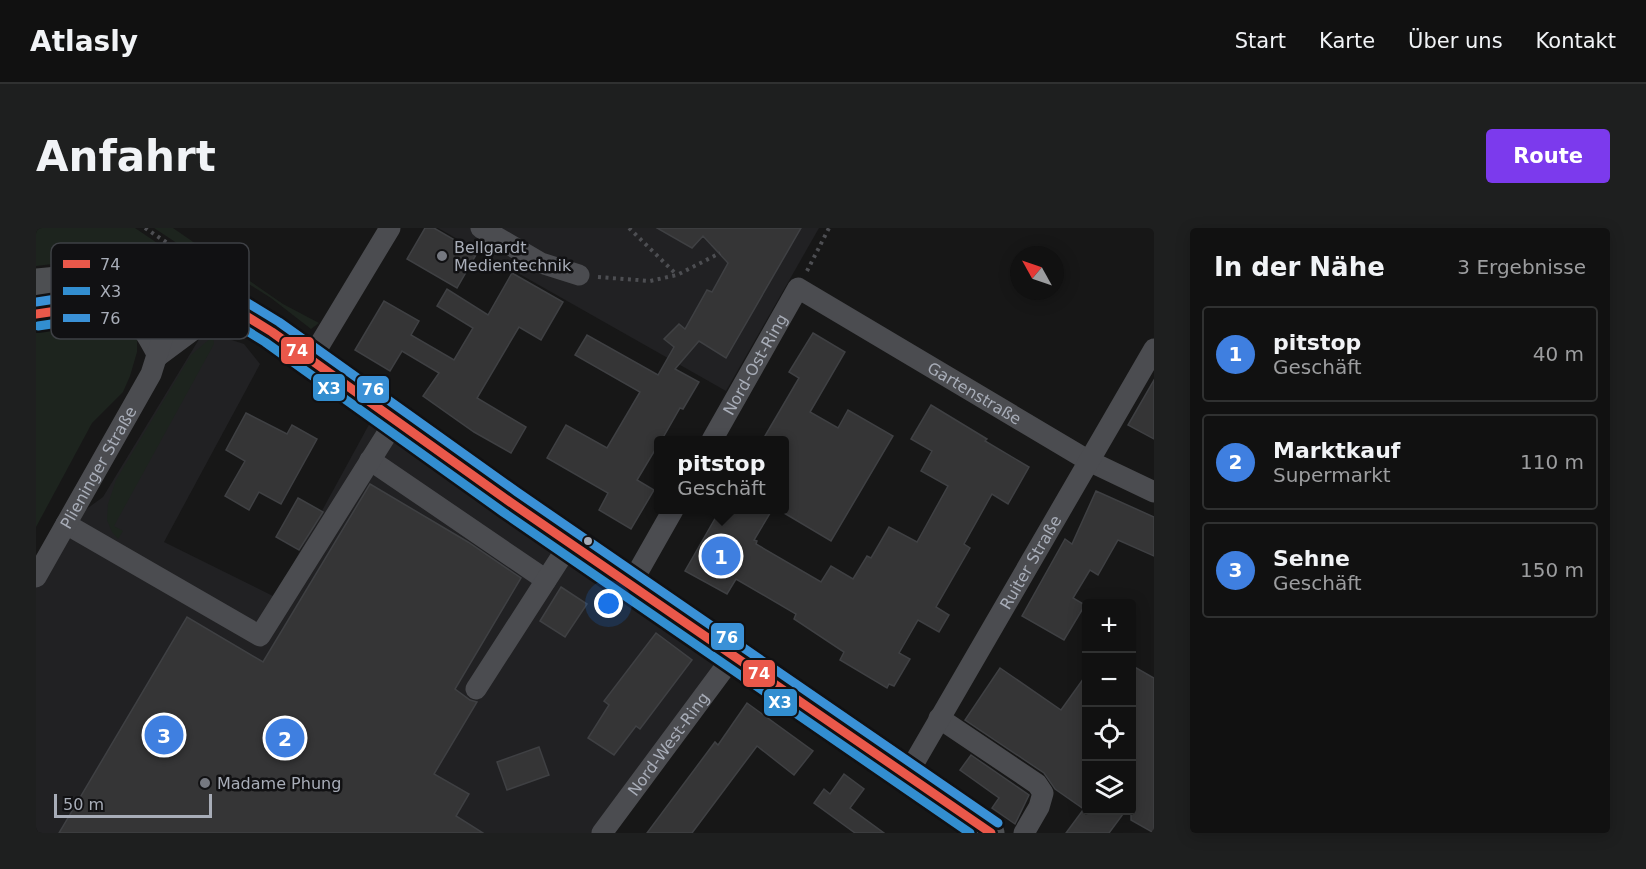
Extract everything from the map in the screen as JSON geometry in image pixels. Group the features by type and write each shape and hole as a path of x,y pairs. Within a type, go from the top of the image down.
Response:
{"main road":[{"path":"36,282 51,281"},
{"path":"36,314 51,312"},
{"path":"249,317 570,543 991,833"}],"street":[{"path":"311,359 390,228"},
{"path":"481,228 541,263 579,275"},
{"name":"Nord-Ost-Ring","path":"715,436 798,288"},
{"name":"Gartenstraße","path":"798,288 1089,461 1154,492"},
{"path":"149,339 158,356"},
{"name":"Plieninger Straße","path":"36,577 139,398 163,339"},
{"name":"Plieninger Straße","path":"158,356 181,339"},
{"name":"Ruiter Straße","path":"907,774 1154,350"},
{"path":"66,524 260,636 396,421"},
{"path":"370,460 546,580"},
{"path":"631,584 671,514"},
{"path":"476,689 570,543"},
{"name":"Nord-West-Ring","path":"602,833 735,655"},
{"path":"939,718 1037,784 1043,793 1039,807 1024,833"}],"path":[{"path":"145,228 168,243"},
{"path":"629,228 677,275"},
{"path":"798,288 829,228"},
{"path":"579,275 650,281 677,275 720,253"}],"shaded area":[{"path":"36,228 135,228 157,243 51,243 51,264 36,266"},
{"path":"154,228 173,228 195,243 177,243"},
{"path":"438,228 819,228 726,391"},
{"path":"249,281 283,304 319,323 311,329 249,284"},
{"path":"36,290 51,290 51,298 36,300"},
{"path":"51,325 51,339 137,339 137,352 123,392 92,423 36,527 36,327"},
{"path":"199,339 229,339 244,344 260,364 164,542 275,597 378,408 734,655 602,833 36,833 36,577 66,524 103,497"},
{"path":"210,339 213,339 214,344 114,526 123,531 118,539 107,520 108,504 116,480 191,355"}],"building":[{"name":"Bellgardt Medientechnik","path":"425,228 434,228 477,253 457,288 407,259"},
{"path":"657,228 801,228 726,358 699,341 675,369 699,382 664,436 654,436 654,452 637,480 654,490 631,529 599,510 608,493 547,458 566,425 607,448 640,392 575,355 587,335 658,375 674,347 664,339 679,324 685,329 707,290 712,292 728,263 703,236 692,248"},
{"path":"512,273 563,302 541,340 519,327 477,398 526,427 511,453 474,432 423,396 439,373 402,351 390,371 355,350 384,301 419,321 411,335 454,360 473,328 437,306 447,289 488,315"},
{"path":"813,333 845,352 810,412 838,428 848,410 893,436 831,541 786,514 789,514 789,436 765,436 799,378 789,372"},
{"path":"1154,380 1154,439 1128,425"},
{"path":"931,405 1029,467 1008,504 992,494 964,544 970,548 936,607 949,615 939,632 918,620 899,653 910,659 894,686 889,684 887,688 840,660 844,652 794,619 796,614 736,579 727,594 685,571 718,514 770,514 754,540 757,541 756,544 821,582 831,566 853,579 867,556 871,558 889,527 917,542 948,486 921,471 932,451 911,439"},
{"path":"246,413 287,434 292,425 317,439 281,504 259,492 249,510 225,496 245,461 226,450"},
{"path":"370,484 468,542 521,578 455,689 470,700 477,702 434,774 469,794 456,816 483,833 59,833 187,617 263,662"},
{"path":"1096,491 1154,517 1154,556 1118,540 1098,575 1090,570 1073,598 1082,603 1082,610 1064,640 1022,616 1065,539 1072,544"},
{"path":"298,498 323,512 299,550 276,537"},
{"path":"561,587 587,604 565,637 540,621"},
{"path":"656,633 692,660 640,729 636,726 614,755 588,738 609,705 604,701"},
{"path":"1000,668 1061,710 1082,681 1082,808 1055,789 1044,773 965,720"},
{"path":"1136,668 1154,678 1154,833 1131,820 1131,815 1136,815"},
{"path":"747,703 813,751 794,775 757,746 692,833 647,833 715,742 718,745"},
{"path":"539,747 549,775 507,790 497,762"},
{"path":"971,755 1029,795 1015,824 992,808 999,798 960,770"},
{"path":"844,774 864,789 850,808 884,833 855,833 814,803 824,789 830,794"},
{"path":"1082,811 1082,815 1122,815 1109,833 1066,833"}],"transit line":[{"name":"76","path":"36,302 51,300"},
{"name":"76","path":"249,304 279,322 517,492 998,823"},
{"name":"74","path":"36,314 51,312"},
{"name":"74","path":"249,318 510,502 991,833"},
{"name":"X3","path":"38,326 51,324"},
{"name":"X3","path":"249,332 503,512 970,833"}],"place":[{"name":"Bellgardt Medientechnik","path":"442,256"},
{"name":"pitstop","path":"721,556"},
{"name":"Sehne","path":"164,735"},
{"name":"Marktkauf","path":"285,738"},
{"name":"Madame Phung","path":"205,783"}]}
